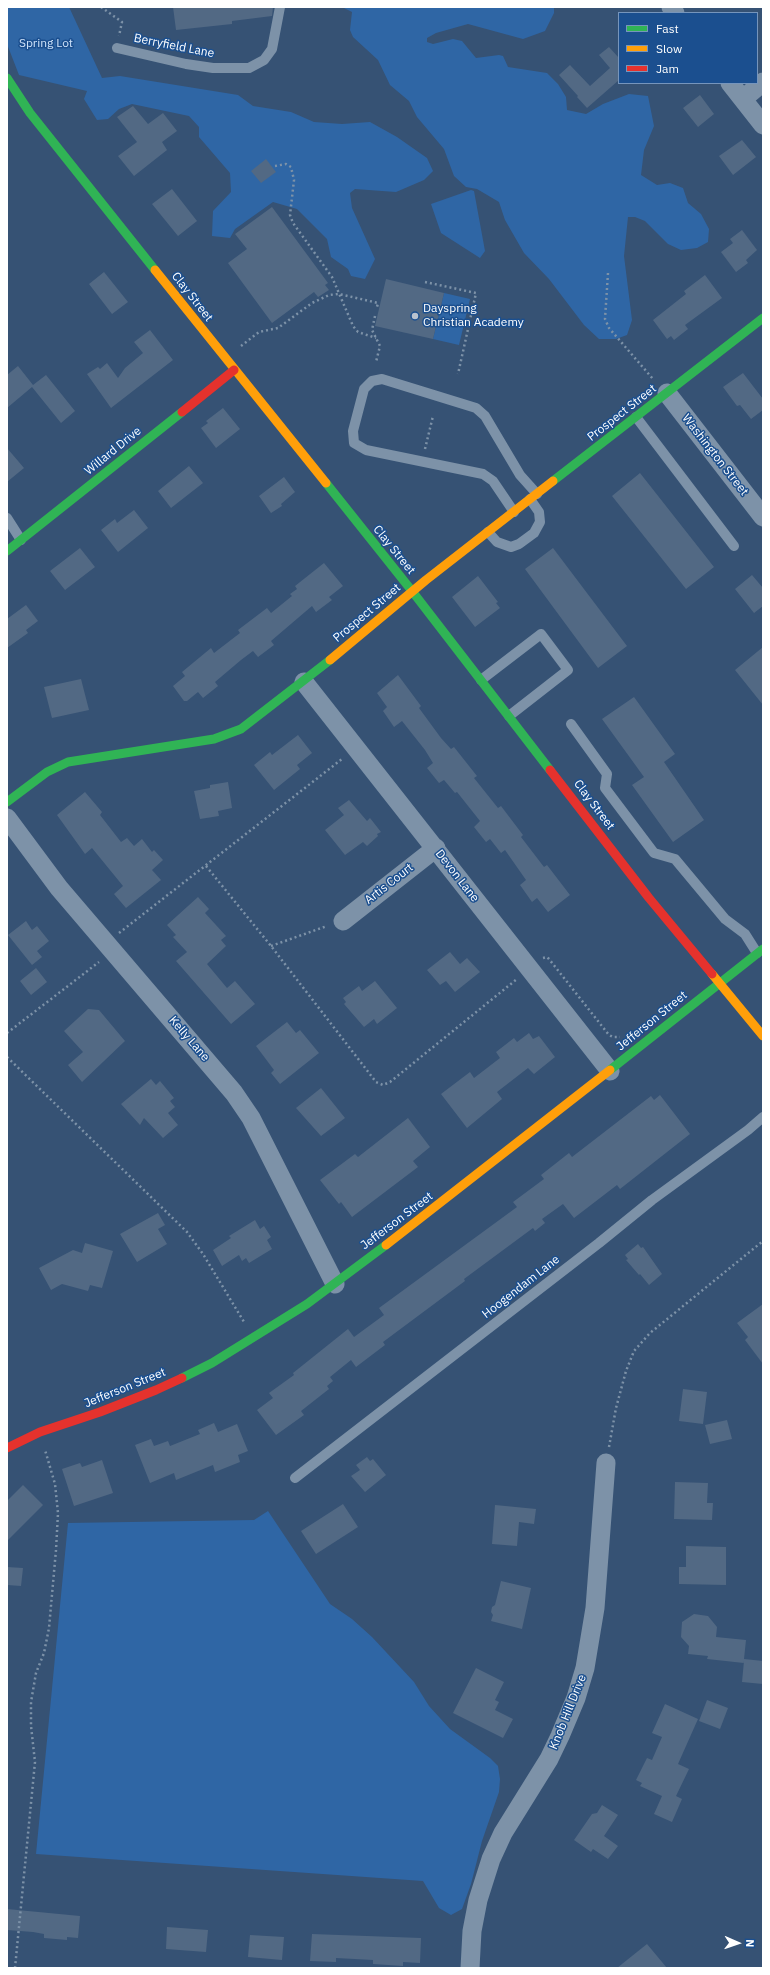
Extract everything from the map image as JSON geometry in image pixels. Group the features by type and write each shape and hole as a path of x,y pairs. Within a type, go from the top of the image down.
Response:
{"street":[{"name":"Clay Street","path":"7,78 30,113 412,591 649,898 763,1036"},
{"path":"743,99 763,82"},
{"path":"731,84 763,125"},
{"name":"Prospect Street","path":"7,802 47,772 68,762 214,739 228,735 256,719 304,682 412,591 636,417 662,389 763,318"},
{"name":"Willard Drive","path":"7,551 234,370"},
{"name":"Washington Street","path":"662,389 763,517"},
{"name":"Devon Lane","path":"304,682 610,1071"},
{"name":"Kelly Lane","path":"7,818 59,888 234,1093 251,1118 335,1284"},
{"name":"Artis Court","path":"343,921 436,848"},
{"name":"Jefferson Street","path":"7,1448 40,1432 100,1412 156,1390 212,1362 254,1338 335,1284 420,1220 760,951"},
{"name":"Knob Hill Drive","path":"470,1968 472,1931 478,1900 488,1866 503,1833 549,1759 576,1698 585,1668 595,1608 606,1463"}],"lane":[{"name":"Berryfield Lane","path":"116,48 186,64 213,68 249,68 264,60 272,49 280,7"},
{"path":"488,532 497,542 511,547 519,544 534,533 540,522 539,512 534,497 485,416 476,408 382,379 372,381 364,389 353,431 354,443 366,450 482,474 493,481 514,512"},
{"path":"636,417 734,546"},
{"path":"7,518 21,540"},
{"path":"481,680 540,634 568,670 509,716"},
{"path":"571,724 607,774 605,788 654,853 675,859 725,919 745,934 760,951"},
{"name":"Hoogendam Lane","path":"295,1478 600,1243 652,1200 748,1130 763,1117"}],"path":[{"path":"101,7 122,22"},
{"path":"275,166 286,164 292,167 294,180 291,219 332,277 338,294 358,332 376,338"},
{"path":"608,273 606,319 609,328 662,389"},
{"path":"425,282 476,293 458,374"},
{"path":"225,358 259,332 278,328 312,302 329,295 338,294 378,303 377,307"},
{"path":"375,316 372,330 380,346 376,362"},
{"path":"428,436 433,416"},
{"path":"7,1033 101,960 116,936 356,748"},
{"path":"206,866 271,946 376,1082 383,1085 390,1082 530,969 547,957 609,1035 618,1038 624,1036"},
{"path":"271,946 343,921"},
{"path":"7,1057 187,1232 203,1254 254,1338"},
{"path":"606,1463 616,1408 626,1371 634,1351 650,1332 763,1241"},
{"path":"15,1968 35,1762 31,1726 31,1702 36,1673 44,1653 49,1628 58,1513 55,1484 40,1432"}],"green space":[{"name":"Spring Lot","path":"7,7 69,7 102,78 120,76 238,95 253,106 291,112 314,122 342,124 370,122 397,137 427,158 433,171 424,180 396,192 355,189 350,193 352,208 375,259 365,279 351,276 348,269 331,257 327,239 297,209 273,202 235,229 230,238 212,236 213,211 231,192 230,173 199,137 199,127 189,116 132,104 119,109 108,119 97,120 84,99 87,91 19,75 7,44"},
{"path":"342,7 554,7 554,13 545,31 523,39 468,24 436,33 427,38 427,42 433,44 453,39 462,41 476,58 499,55 503,56 508,67 547,73 558,84 566,97 567,110 586,114 603,104 629,94 648,96 654,126 644,150 641,175 657,185 670,183 683,188 688,203 701,214 709,229 708,242 697,248 681,250 668,244 645,221 635,217 628,217 624,256 632,320 627,335 616,339 599,339 584,325 549,279 524,253 505,220 499,202 477,189 466,187 454,176 444,149 417,117 409,101 390,85 378,60 353,37 350,30 352,12"},
{"path":"471,190 474,191 485,251 480,258 441,233 431,204"},
{"path":"444,293 470,299 459,345 433,339"},
{"path":"268,1511 330,1604 352,1619 372,1637 414,1682 429,1706 450,1729 490,1758 498,1766 500,1779 499,1792 482,1841 471,1884 462,1909 451,1915 439,1908 423,1881 36,1854 68,1523 254,1520"}],"building":[{"path":"173,7 273,7 272,16 232,21 232,24 176,30"},
{"path":"609,47 618,57 618,81 587,108 559,75 570,65 590,86 610,68 599,55"},
{"path":"700,95 714,114 698,127 683,108"},
{"path":"133,106 148,124 163,113 177,131 162,142 167,150 134,176 118,156 137,142 117,117"},
{"path":"742,140 756,157 733,175 719,156"},
{"path":"266,159 276,172 261,183 251,171"},
{"path":"172,189 197,221 178,236 152,204"},
{"path":"272,207 328,283 325,285 329,290 318,297 314,292 272,323 228,263 247,249 235,234"},
{"path":"742,230 757,250 746,260 748,263 736,272 721,252 733,243 730,239"},
{"path":"104,272 128,302 112,314 89,284"},
{"path":"705,275 722,298 685,325 688,329 674,340 671,336 667,339 653,320 686,294 684,291"},
{"path":"386,279 444,293 433,339 375,326"},
{"path":"150,330 173,360 111,408 87,374 98,367 100,369 107,363 118,378 125,368 143,353 134,342"},
{"path":"18,366 33,385 46,375 75,411 61,423 32,387 7,408 7,375"},
{"path":"743,373 763,399 763,410 751,419 740,405 737,406 723,387"},
{"path":"223,408 240,429 216,448 201,428 208,423 206,421"},
{"path":"7,448 24,468 7,482"},
{"path":"189,466 203,483 171,508 158,491"},
{"path":"640,473 714,567 686,589 612,496"},
{"path":"284,477 295,492 281,504 282,506 271,513 259,496"},
{"path":"134,510 148,528 118,552 101,530 115,519 117,523"},
{"path":"80,548 95,567 65,590 50,571"},
{"path":"553,548 627,646 598,668 525,569"},
{"path":"324,563 343,586 329,597 332,600 316,612 312,606 271,641 274,645 258,657 253,651 215,682 218,686 203,698 198,692 187,701 184,701 173,686 185,676 182,672 211,648 214,653 240,633 238,630 267,608 271,613 292,596 290,594 297,589 295,586"},
{"path":"752,575 763,588 763,606 754,613 735,589"},
{"path":"478,576 498,602 496,603 500,608 475,627 452,597"},
{"path":"26,605 38,621 26,630 28,633 7,648 7,619"},
{"path":"763,647 763,705 735,670"},
{"path":"398,675 421,706 419,708 441,738 451,749 454,747 477,776 474,778 498,808 501,806 523,835 521,837 544,867 547,865 570,895 548,912 537,898 532,902 520,885 526,880 505,850 501,853 490,839 486,842 474,827 480,821 457,792 455,793 444,780 439,783 427,768 433,763 425,750 402,721 394,727 383,711 387,707 377,693"},
{"path":"81,679 89,710 52,718 44,687"},
{"path":"634,697 675,754 664,762 704,820 673,842 632,785 644,777 602,719"},
{"path":"298,735 312,753 297,765 300,769 274,790 254,765 270,752 272,755"},
{"path":"228,782 232,808 218,811 219,816 200,819 194,791 210,788 210,785"},
{"path":"85,792 102,812 100,815 121,842 127,838 134,846 142,839 152,852 154,850 163,860 152,870 161,880 126,908 114,894 123,886 92,848 85,854 57,815"},
{"path":"349,800 367,821 370,818 381,832 377,834 378,836 367,846 363,842 345,855 325,830 344,815 338,808"},
{"path":"198,897 209,909 205,913 226,936 221,940 226,946 207,964 227,988 235,981 255,1004 231,1024 176,961 187,952 173,937 176,935 167,925"},
{"path":"26,921 32,930 37,926 49,941 37,951 42,957 32,965 8,935"},
{"path":"450,952 460,964 467,958 480,972 455,992 446,981 440,985 427,970"},
{"path":"36,968 47,982 31,995 20,981"},
{"path":"375,981 397,1008 377,1024 374,1019 364,1027 344,1004 346,1002 343,998 359,986 362,991"},
{"path":"88,1009 99,1010 125,1041 82,1082 68,1065 83,1052 64,1031"},
{"path":"287,1022 296,1033 300,1030 319,1053 280,1084 271,1073 274,1070 256,1046"},
{"path":"529,1033 533,1039 539,1036 555,1057 534,1074 528,1068 497,1092 502,1099 467,1128 441,1094 470,1072 474,1078 500,1058 496,1052 514,1038 517,1042"},
{"path":"151,1079 156,1085 160,1081 174,1098 170,1101 175,1107 168,1113 178,1125 163,1138 144,1118 140,1125 121,1104"},
{"path":"321,1088 345,1118 321,1136 296,1108"},
{"path":"660,1095 690,1134 620,1189 617,1185 574,1218 563,1204 542,1219 545,1223 535,1231 533,1228 464,1279 465,1281 383,1342 385,1345 356,1367 351,1360 330,1377 333,1381 327,1386 329,1389 301,1411 304,1415 276,1435 257,1410 273,1398 269,1393 294,1375 293,1373 348,1329 354,1337 384,1315 379,1308 517,1207 513,1202 544,1179 541,1175 569,1153 572,1157 651,1096 654,1100"},
{"path":"408,1118 430,1147 413,1161 418,1167 352,1217 341,1202 339,1204 320,1180 355,1154 358,1157"},
{"path":"158,1213 165,1225 158,1229 167,1244 137,1262 120,1234"},
{"path":"255,1220 260,1229 264,1226 271,1237 267,1240 272,1249 249,1263 246,1258 242,1261 239,1255 222,1266 213,1250 231,1238 229,1236"},
{"path":"85,1243 113,1251 102,1288 90,1285 88,1291 62,1284 51,1290 39,1268 73,1250 82,1253"},
{"path":"638,1244 641,1248 643,1247 662,1274 649,1285 626,1260 628,1259 625,1255"},
{"path":"763,1304 763,1364 745,1340 748,1337 737,1323"},
{"path":"683,1389 707,1392 703,1424 679,1421"},
{"path":"727,1420 732,1439 710,1444 705,1425"},
{"path":"214,1423 218,1432 237,1424 248,1451 238,1455 240,1462 215,1472 213,1465 176,1480 174,1473 150,1483 135,1445 151,1439 154,1446 168,1441 170,1446 200,1434 198,1430"},
{"path":"367,1457 370,1461 373,1459 386,1475 365,1492 351,1476 360,1470 356,1465"},
{"path":"102,1460 113,1493 74,1506 62,1469 80,1463 82,1467"},
{"path":"675,1482 708,1483 707,1503 713,1503 712,1520 674,1519"},
{"path":"23,1485 43,1505 7,1541 7,1501"},
{"path":"343,1504 358,1527 316,1554 301,1531"},
{"path":"495,1505 536,1509 534,1524 519,1522 517,1546 492,1544"},
{"path":"686,1546 726,1547 726,1585 679,1584 679,1567 686,1567"},
{"path":"7,1567 23,1568 21,1586 7,1585"},
{"path":"501,1581 531,1588 522,1629 491,1621 493,1615 491,1612 492,1607 495,1605"},
{"path":"694,1614 708,1616 717,1627 716,1637 746,1640 744,1659 763,1661 763,1684 742,1682 744,1663 707,1659 708,1656 688,1654 689,1646 681,1637 682,1622"},
{"path":"476,1668 504,1682 495,1700 499,1702 495,1710 513,1719 503,1738 453,1713"},
{"path":"707,1700 728,1708 720,1729 699,1721"},
{"path":"665,1704 698,1719 678,1764 689,1769 676,1796 682,1799 672,1822 654,1814 662,1796 640,1786 642,1783 636,1780 647,1758 652,1760 662,1737 652,1733"},
{"path":"602,1805 618,1815 604,1836 618,1846 608,1859 593,1849 591,1852 574,1840 592,1814 597,1813"},
{"path":"7,1909 80,1916 78,1938 67,1937 67,1940 44,1938 44,1934 7,1930"},
{"path":"167,1927 208,1930 206,1952 166,1949"},
{"path":"312,1934 421,1938 420,1963 403,1962 403,1966 373,1964 373,1960 336,1958 336,1962 310,1961"},
{"path":"250,1935 284,1937 282,1960 248,1957"},
{"path":"647,1944 667,1968 617,1968"}],"traffic: fast":[{"path":"7,78 30,113 155,270"},
{"path":"553,481 763,318"},
{"path":"7,551 182,412"},
{"path":"326,483 412,591 550,770"},
{"path":"7,802 47,772 68,762 214,739 241,729 330,660"},
{"path":"610,1070 763,949"},
{"path":"182,1378 212,1363 307,1304 386,1245"}],"traffic: slow":[{"path":"155,270 326,483"},
{"path":"330,660 426,580 553,481"},
{"path":"712,974 763,1036"},
{"path":"386,1245 610,1070"}],"traffic: jam":[{"path":"182,412 234,370"},
{"path":"550,770 649,898 712,974"},
{"path":"7,1448 40,1432 100,1412 182,1378"}],"place":[{"name":"Dayspring Christian Academy","path":"415,316"}]}
